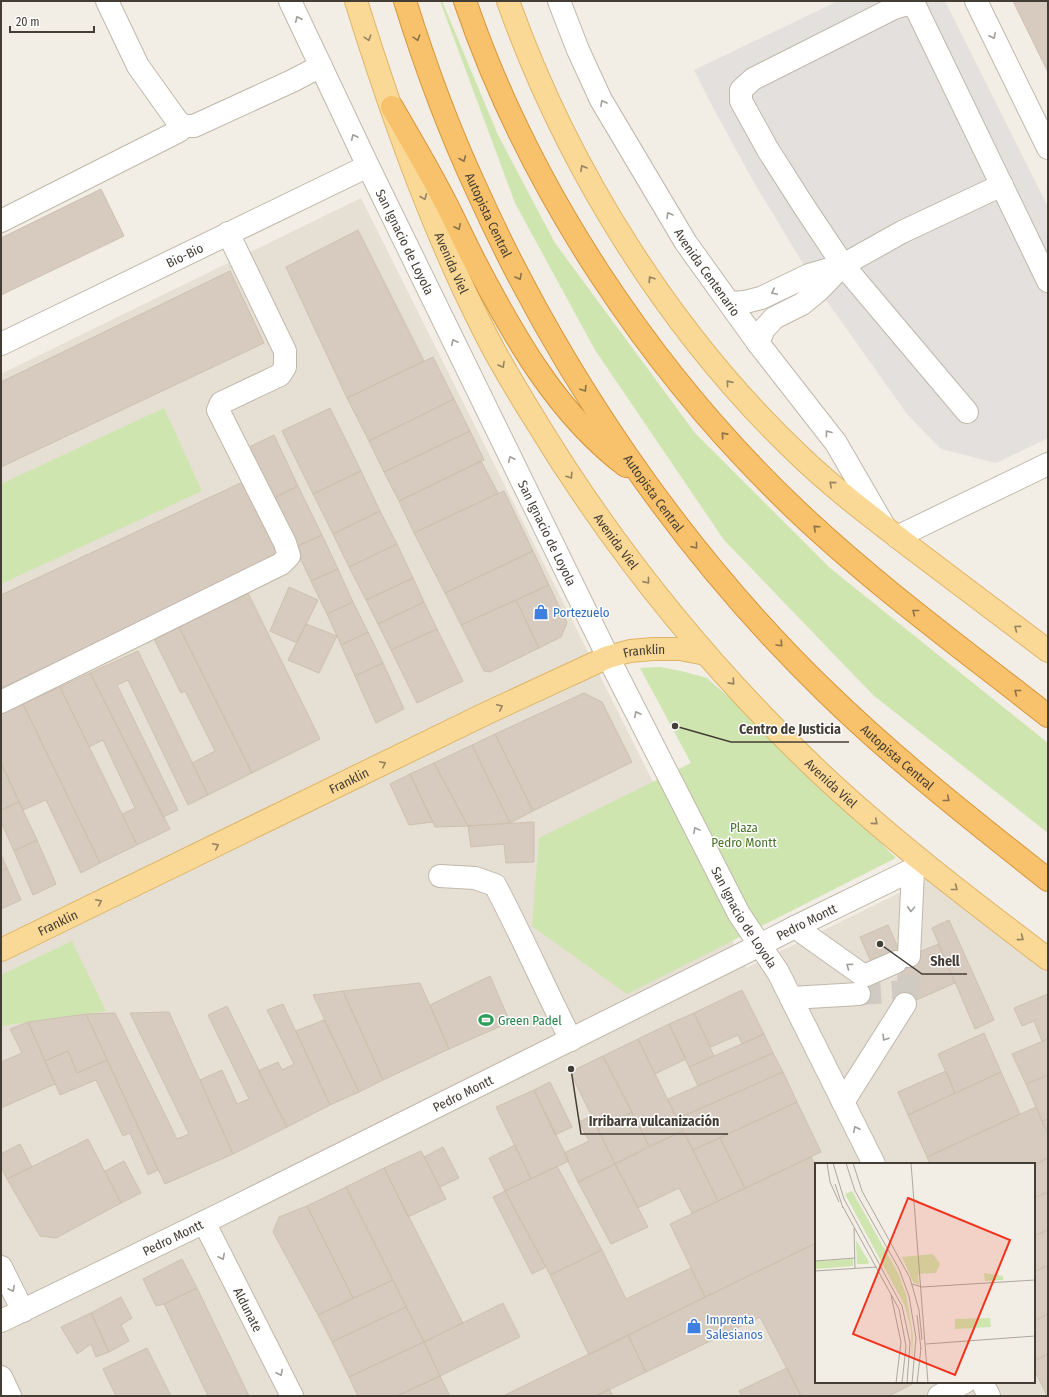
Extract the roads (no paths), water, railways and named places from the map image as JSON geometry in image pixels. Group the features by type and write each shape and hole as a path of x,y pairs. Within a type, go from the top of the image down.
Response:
{"highway":[{"name":"Autopista Central","path":"405,1 421,52 447,121 475,188 512,264 553,339 598,411 646,482 687,537 732,591 778,643 826,692 876,739 917,774 1048,880"},
{"path":"466,1 497,82 513,117 530,153 567,221 600,275 675,378 754,468 807,520 859,566 1048,716"},
{"path":"392,107 440,191 473,260 528,356 572,415 595,439 646,482"}],"main road":[{"name":"Avenida Viel","path":"356,1 369,44 421,190 455,272 484,332 516,390 589,504 632,562 706,654 817,770 857,806 918,867 1048,959"},
{"path":"508,1 540,83 569,142 601,200 632,251 666,300 733,387 767,424 832,485 890,532 1048,651"},
{"name":"Franklin","path":"1,950 488,713 608,657 630,651 653,648 680,649 706,654"}],"street":[{"path":"107,1 138,66 178,122 185,126 194,126 321,66"},
{"name":"San Ignacio de Loyola","path":"290,1 368,166 608,657 739,914 778,972 874,1163"},
{"name":"Avenida Centenario","path":"559,1 578,50 601,100 686,243 758,343 836,443 890,532"},
{"path":"976,1 1048,148"},
{"path":"967,412 843,265 768,150 741,101 742,90 753,80 894,8 907,4 916,8 1048,281"},
{"path":"1,221 179,131 185,126"},
{"name":"Bio-Bio","path":"1,344 368,166"},
{"path":"730,303 745,302 761,298 809,275 843,265 902,232 1002,185"},
{"path":"1,702 281,564 289,556 285,543 218,410 221,403 280,375 285,367 285,351 228,233"},
{"path":"758,343 764,329 774,318 802,304 843,265"},
{"path":"890,532 1048,464"},
{"path":"795,927 864,976 902,959 918,867"},
{"name":"Pedro Montt","path":"1,1321 204,1222 918,867"},
{"path":"440,876 475,878 495,885 549,998 571,1040"},
{"path":"791,998 859,994"},
{"path":"843,1102 905,1004"},
{"name":"Aldunate","path":"204,1222 292,1396"},
{"path":"1,1267 23,1311"},
{"path":"1,1377 10,1396"},
{"path":"939,1396 963,1383"},
{"path":"982,1383 989,1396"}],"tunnel":[{"path":"896,962 909,956 908,991 905,1004"},
{"path":"859,994 908,991"}],"place":[{"name":"Portezuelo","path":"541,612"},
{"name":"Centro de Justicia","path":"675,726"},
{"name":"Shell","path":"880,944"},
{"name":"Green Padel","path":"486,1020"},
{"name":"Irribarra vulcanización","path":"571,1069"},
{"name":"Imprenta Salesianos","path":"694,1326"}],"park label":[{"name":"Plaza Pedro Montt","path":"744,834"}]}
